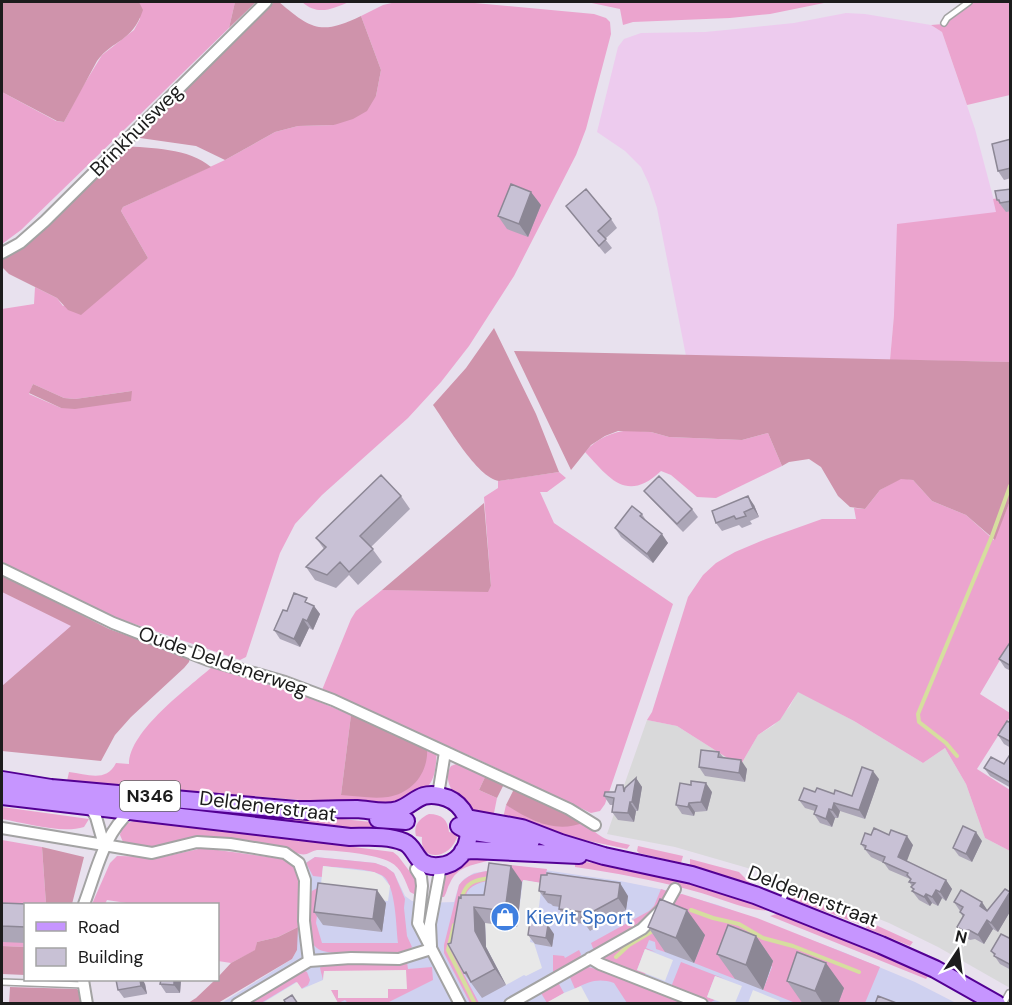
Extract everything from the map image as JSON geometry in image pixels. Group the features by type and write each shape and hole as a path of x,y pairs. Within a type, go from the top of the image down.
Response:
{"main road":[{"name":"Deldenerstraat","path":"2,780 51,788 298,810 402,815"},
{"name":"Deldenerstraat","path":"2,796 350,837 378,837 401,845"},
{"path":"401,845 411,847 415,855 423,862 441,866 454,860 464,851 468,824 458,825 456,817 434,800 402,815 401,845 407,860 416,869"},
{"name":"Deldenerstraat","path":"468,824 548,844 561,843 604,856 692,875 781,905 1003,998"},
{"name":"Deldenerstraat","path":"464,851 604,856"}],"street":[{"name":"Brinkhuisweg","path":"2,253 20,243 45,221 266,2"},
{"name":"Oude Deldenerweg","path":"2,569 113,623 208,660 308,690 568,809 595,825"},
{"path":"434,800 445,752"},
{"path":"90,807 96,817 104,845"},
{"path":"84,903 97,872 104,845 114,833 118,822 131,810"},
{"path":"2,828 152,853 197,842 230,844 285,853 299,863 305,880 304,921 309,961"},
{"path":"431,949 430,924 441,866"},
{"path":"416,869 421,877 422,886 418,923 460,1004"},
{"path":"510,1004 642,928 666,905 675,889"},
{"path":"237,1004 309,961 351,958 399,959 431,949"},
{"path":"590,958 702,1004"},
{"path":"84,982 87,1004"}],"lane":[{"path":"944,23 947,18 969,2"},
{"path":"781,905 788,887"},
{"path":"2,982 84,982"},
{"path":"1003,998 1003,1004"}],"shaded area":[{"path":"2,2 139,2 143,10 139,21 128,35 109,48 97,61 64,122 57,121 2,92"},
{"path":"139,2 235,2 229,28 21,230 2,244 2,92 56,121 64,122 102,55 134,30 140,19"},
{"path":"235,2 256,2 229,28"},
{"path":"274,2 279,2 300,19 317,27 336,26 361,16 381,70 376,96 367,111 353,119 334,125 298,126 275,132 225,160 196,146 133,137"},
{"path":"302,2 349,2 331,9 319,10"},
{"path":"396,2 464,2 594,14 610,22 611,34 586,129 576,155 514,276 469,346 441,382 408,418 322,495 295,524 280,553 246,657 240,660 111,616 2,562 2,309 34,304 35,287 57,298 63,306 148,258 121,211 123,207 225,160 275,132 298,126 334,125 376,96 381,70 361,16 383,5","holes":["33,384 64,398 75,399 132,391 61,408 29,394"]},
{"path":"587,2 824,3 770,14 633,22 623,25 620,9"},
{"path":"973,2 1010,2 1010,95 967,105 942,32 931,25 943,24"},
{"path":"846,13 931,25 942,32 975,129 997,212 894,315 890,360 686,356 657,208 649,184 641,167 625,151 597,132 618,47 624,39 641,33 736,29 794,23"},
{"path":"123,146 181,153 192,156 211,167 123,207 121,211 148,258 81,315 68,310 57,298 9,274 2,267 2,259"},
{"path":"1010,196 1010,362 890,360 897,224 996,212 993,199"},
{"path":"494,328 536,414 559,472 499,481 490,478 472,460 433,405 466,368"},
{"path":"514,351 1010,362 1010,501 995,540 966,515 932,501 913,480 901,479 880,490 865,509 850,507 838,496 821,467 809,459 789,462 782,466 768,433 742,440 669,437 651,432 618,431 591,445 571,470"},
{"path":"33,384 64,398 75,399 132,391 131,401 75,409 61,408 29,393"},
{"path":"630,430 669,437 742,440 768,433 782,466 716,498 697,497 671,475 661,471 638,485 620,484 603,471 585,452 605,436"},
{"path":"559,472 566,478 547,492 540,492 554,523 673,604 605,804 600,811 591,813 322,690 351,619 356,611 382,590 488,591 491,586 484,497 498,488 498,481"},
{"path":"901,478 913,480 932,501 966,515 994,540 1010,501 1010,643 980,694 1010,713 1010,717 977,769 1010,790 1010,851 985,838 966,784 945,748 923,763 854,721 798,692 780,720 758,735 740,766 677,726 647,720 652,712 688,597 703,575 716,563 735,552 766,539 822,519 856,519 854,508 865,509 880,490"},
{"path":"484,503 491,586 488,592 382,590"},
{"path":"2,575 109,629 190,658 184,668 115,735 101,761 2,751 2,686 71,626 2,592"},
{"path":"2,592 72,626 2,686"},
{"path":"212,667 310,698 351,715 341,795 427,747 437,751 435,770 429,786 418,794 385,807 67,781 69,772 96,776 107,773 116,763 129,764 132,751 149,724 175,698"},
{"path":"798,691 854,721 923,763 945,748 966,784 985,838 1010,851 1010,988 938,947 889,923 789,883 751,869 675,847 607,834 647,720 677,726 740,766 758,735 774,725 790,706"},
{"path":"351,715 427,747 422,773 412,786 397,795 388,797 341,795"},
{"path":"462,764 486,775 479,790 497,798 493,818 476,814 453,792 448,772 451,766"},
{"path":"486,775 504,784 497,798 479,790"},
{"path":"514,789 586,822 564,827 535,821 506,805"},
{"path":"123,803 303,815 381,823 379,832"},
{"path":"506,805 540,823 586,822 605,838 630,845 627,849 565,836 503,818"},
{"path":"2,807 89,819 84,827 75,829 43,827 2,819"},
{"path":"429,814 441,817 446,821 449,832 458,834 455,843 449,849 437,855 426,851 422,845 422,837 416,836 418,822"},
{"path":"143,820 393,852 417,881 416,895 410,892 403,875 394,865 384,859 365,855 317,850 302,854 283,848 216,839 155,847 123,842 120,835 123,827"},
{"path":"2,840 42,847 46,903 24,903 24,947 2,946"},
{"path":"638,846 683,856 681,863 639,853"},
{"path":"42,847 84,857 72,903 46,903"},
{"path":"203,848 283,859 294,864 303,887 298,927 278,937 257,942 256,950 231,963 219,961 219,903 126,903 107,900 106,903 92,903 110,863 117,856 163,857"},
{"path":"488,854 487,861 457,873 444,897 438,897 443,874 463,857"},
{"path":"315,857 375,863 386,867 394,873 405,896 412,901 425,903 454,902 459,885 464,879 474,873 487,871 502,864 665,890 718,905 843,952 915,982 956,1003 220,1004 292,959 297,950 297,868"},
{"path":"315,857 375,863 394,873 405,899 407,936 412,947 398,953 340,953 323,951 316,947 308,933 307,915 312,891 321,886 316,923 322,943 398,943 391,888 383,876 363,870 323,866 322,877 313,876 306,863"},
{"path":"690,859 739,872 751,884 690,866"},
{"path":"575,861 626,868 677,879 776,910 756,910 665,883 575,867"},
{"path":"502,864 547,869 544,884 524,880 522,882 492,881 478,884 467,892 451,950 479,1003 470,1003 444,953 444,945 459,885 472,875"},
{"path":"323,866 374,872 382,876 390,886 388,901 320,893"},
{"path":"523,880 542,883 536,929 532,929 530,942 534,943 542,968 506,985 486,947 485,922 517,927"},
{"path":"661,889 670,892 651,919 594,951 591,943 649,911 654,906"},
{"path":"790,890 860,919 859,924 789,898"},
{"path":"682,894 757,918 880,967 865,1003 798,1004 763,990 772,967 770,965 735,979 694,963 703,940 665,952 656,949 655,942 649,940 646,948 656,952 645,949 637,970 646,973 642,976 600,959 676,895"},
{"path":"783,912 928,976 926,979 770,916"},
{"path":"867,921 913,942 910,946 866,928"},
{"path":"298,927 297,950 292,959 218,1003 188,1003 214,981 219,981 219,976 231,963 255,950 257,942 278,937"},
{"path":"2,946 24,947 24,975 2,974"},
{"path":"645,949 673,960 665,981 637,970"},
{"path":"579,950 581,954 579,960 553,973 553,955 565,958"},
{"path":"324,962 407,962 408,969 432,967 433,980 387,1003 348,1003 345,1000 338,1003 330,990 338,990 338,998 387,998 388,989 324,972 323,980 320,968"},
{"path":"681,962 725,979 715,976 707,997 715,1000 711,1002 671,987"},
{"path":"588,967 608,972 689,1003 627,1003 614,983 604,981 590,982 575,989 569,975"},
{"path":"303,970 307,972 310,980 308,985 301,989 296,982 261,1003 244,1004"},
{"path":"406,970 407,989 388,989 388,998 338,998 338,990 331,990 338,1003 261,1004 297,982 302,989 323,980 324,971"},
{"path":"715,976 742,986 735,1003 723,1003 707,997"},
{"path":"555,983 559,984 564,993 547,1003 541,993"},
{"path":"581,986 590,1003 546,1003 564,993"},
{"path":"10,987 77,989 83,996 84,1004 9,1004"},
{"path":"753,990 780,1001 779,1003 748,1003"}],"building":[{"path":"1011,139 1011,168 998,171 992,144"},
{"path":"511,184 531,192 519,224 498,216"},
{"path":"586,189 611,219 598,231 606,239 599,246 566,206"},
{"path":"1011,189 1011,201 1000,203 997,200 995,191"},
{"path":"381,475 401,496 360,536 373,549 349,572 340,562 327,575 306,567 326,547 316,538"},
{"path":"659,476 692,509 677,524 644,491"},
{"path":"748,496 753,508 744,512 746,516 736,519 734,516 716,523 712,511"},
{"path":"632,506 642,514 640,516 662,534 647,554 615,528"},
{"path":"294,593 307,598 305,602 314,606 307,621 303,619 294,639 274,630 283,610 287,611"},
{"path":"1011,641 1011,666 999,659"},
{"path":"1007,721 1011,723 1011,742 998,735"},
{"path":"701,750 719,752 718,757 741,760 739,773 699,767"},
{"path":"1011,753 1011,783 984,768 991,757 1004,764"},
{"path":"862,767 873,771 859,810 834,803 826,819 814,814 817,806 799,800 804,788 815,792 817,788 834,794 835,790 852,796"},
{"path":"636,778 628,813 612,812 614,798 604,796 605,792 615,792 617,785 623,785 624,792 625,788"},
{"path":"691,781 706,783 701,802 689,803 688,807 676,805 680,783 691,785"},
{"path":"963,826 976,832 966,854 953,848"},
{"path":"874,828 889,835 891,830 907,836 898,857 946,880 940,892 936,890 932,897 926,894 924,897 912,891 914,889 911,887 915,883 909,882 911,879 908,873 883,862 885,857 865,849 866,846 861,844 865,833 871,835"},
{"path":"489,863 511,866 505,911 474,907 475,931 495,969 471,982 448,944 451,943 459,897 461,898 461,895 484,895"},
{"path":"547,873 620,883 618,898 581,918 582,912 559,909 561,896 544,894 545,892 539,891 541,875 547,875"},
{"path":"318,883 377,890 373,919 314,912"},
{"path":"1005,889 1010,892 991,923 987,920 978,935 957,927 964,915 960,912 963,907 954,902 961,890 982,902 980,906 987,911"},
{"path":"660,899 687,910 676,938 648,927"},
{"path":"2,903 24,904 24,927 2,926"},
{"path":"530,921 548,925 546,938 528,935"},
{"path":"728,925 756,936 746,965 717,954"},
{"path":"1001,934 1009,938 1011,935 1011,965 994,956 995,954 991,951"},
{"path":"797,952 826,963 815,991 787,981"},
{"path":"116,981 140,981 141,986 118,990"},
{"path":"161,981 174,981 174,985 160,984"},
{"path":"292,995 298,1004 286,1004 284,1000"},
{"path":"878,996 899,1004 875,1004"}],"waterway":[{"path":"957,756 946,743 919,722 918,714 992,536 1010,486"},
{"path":"462,897 469,885 490,878"},
{"path":"691,910 739,924 763,938 793,946 859,972"},
{"path":"454,925 448,950 475,1004"},
{"path":"616,957 629,945 656,929"}],"place":[{"name":"Kievit Sport","path":"505,917"}]}
